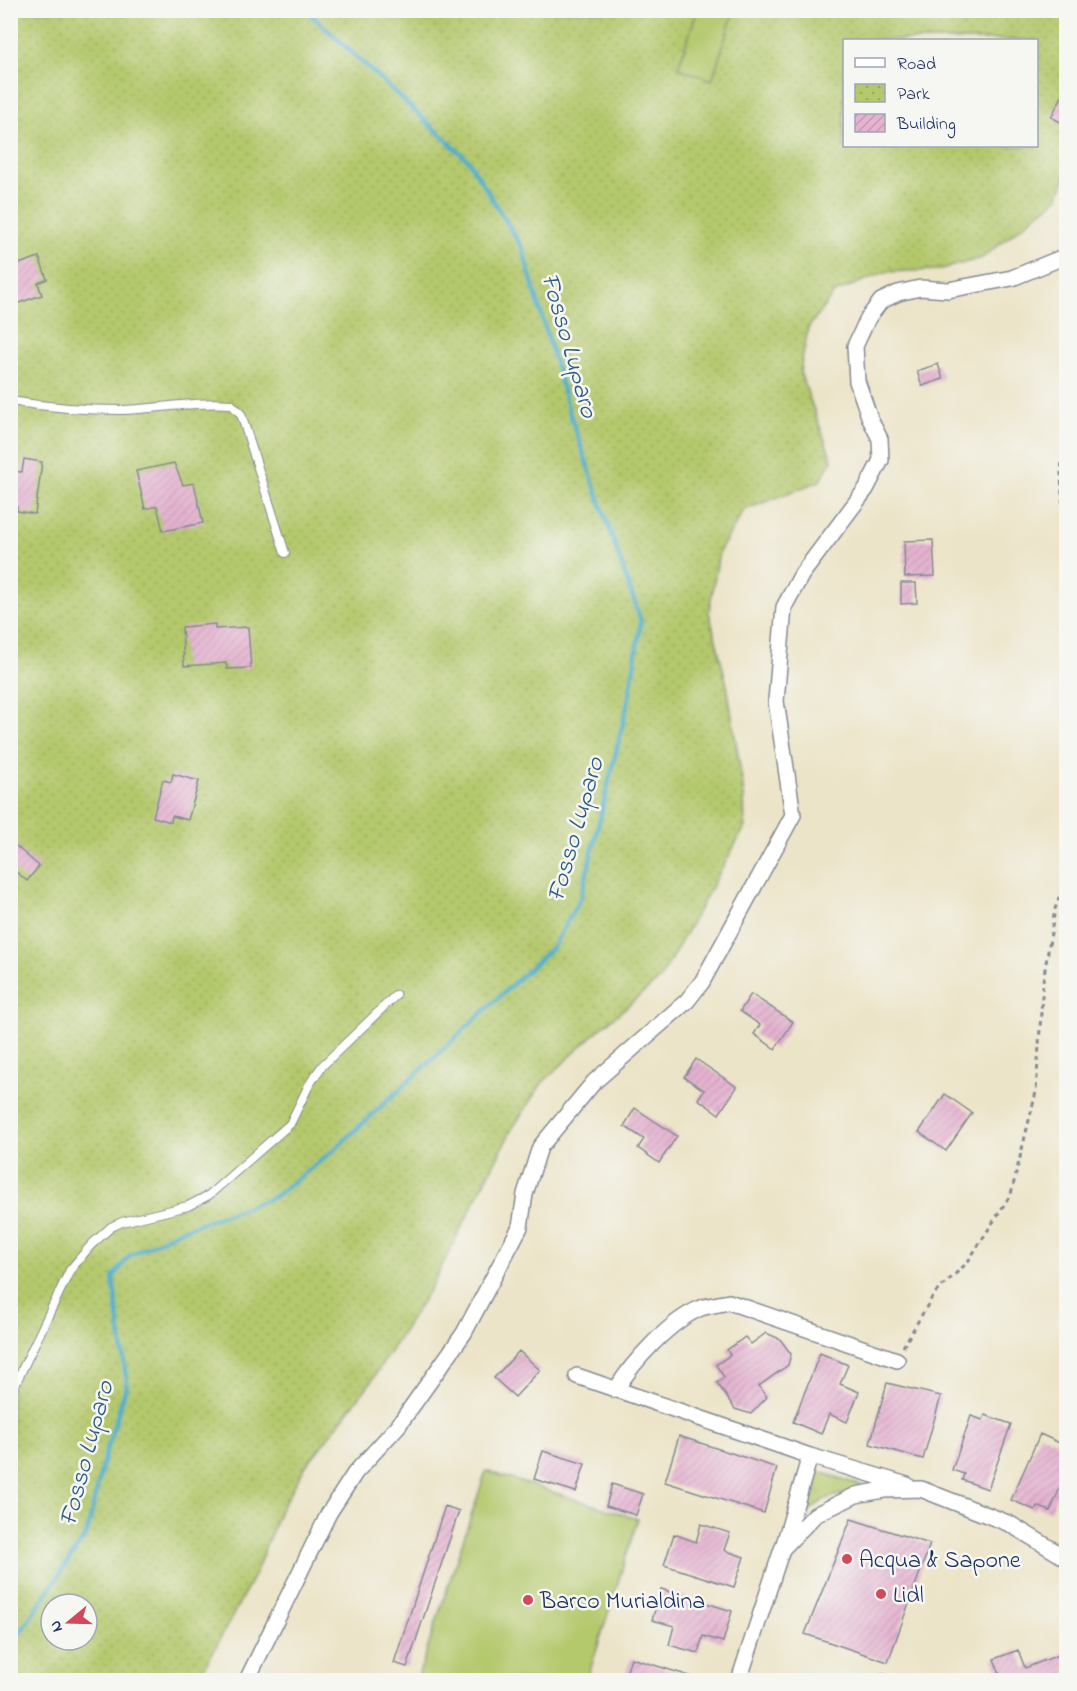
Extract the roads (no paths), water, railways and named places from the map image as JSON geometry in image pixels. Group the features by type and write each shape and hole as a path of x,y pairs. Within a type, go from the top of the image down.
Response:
{"street":[{"path":"247,1680 329,1513 355,1473 398,1426 464,1333 520,1227 525,1194 540,1147 594,1083 687,1001 702,982 794,815 776,701 784,607 802,574 866,489 881,460 880,439 856,381 855,346 868,318 880,302 898,293 920,288 948,290 1003,279 1066,256"},
{"path":"616,1390 626,1373 678,1320 702,1308 729,1302 897,1360"},
{"path":"577,1376 810,1456 921,1489 1010,1524 1066,1558"},
{"path":"739,1680 810,1456"},
{"path":"782,1549 800,1528 833,1504 856,1495 884,1490 921,1489"}],"lane":[{"path":"10,401 52,408 122,410 208,402 231,404 241,414 285,553"},
{"path":"10,1395 70,1270 91,1245 111,1227 122,1222 188,1206 209,1195 290,1124 309,1085 322,1066 396,995"}],"waterway":[{"name":"Fosso Luparo","path":"10,1648 87,1533 103,1462 127,1384 113,1278 129,1256 179,1231 274,1197 333,1151 553,947 581,897 629,698 641,621 570,414 522,247 468,160 306,10"}],"place":[{"name":"Acqua & Sapone","path":"847,1559"},
{"name":"Lidl","path":"881,1594"},
{"name":"Barco Murialdina","path":"528,1600"}]}
